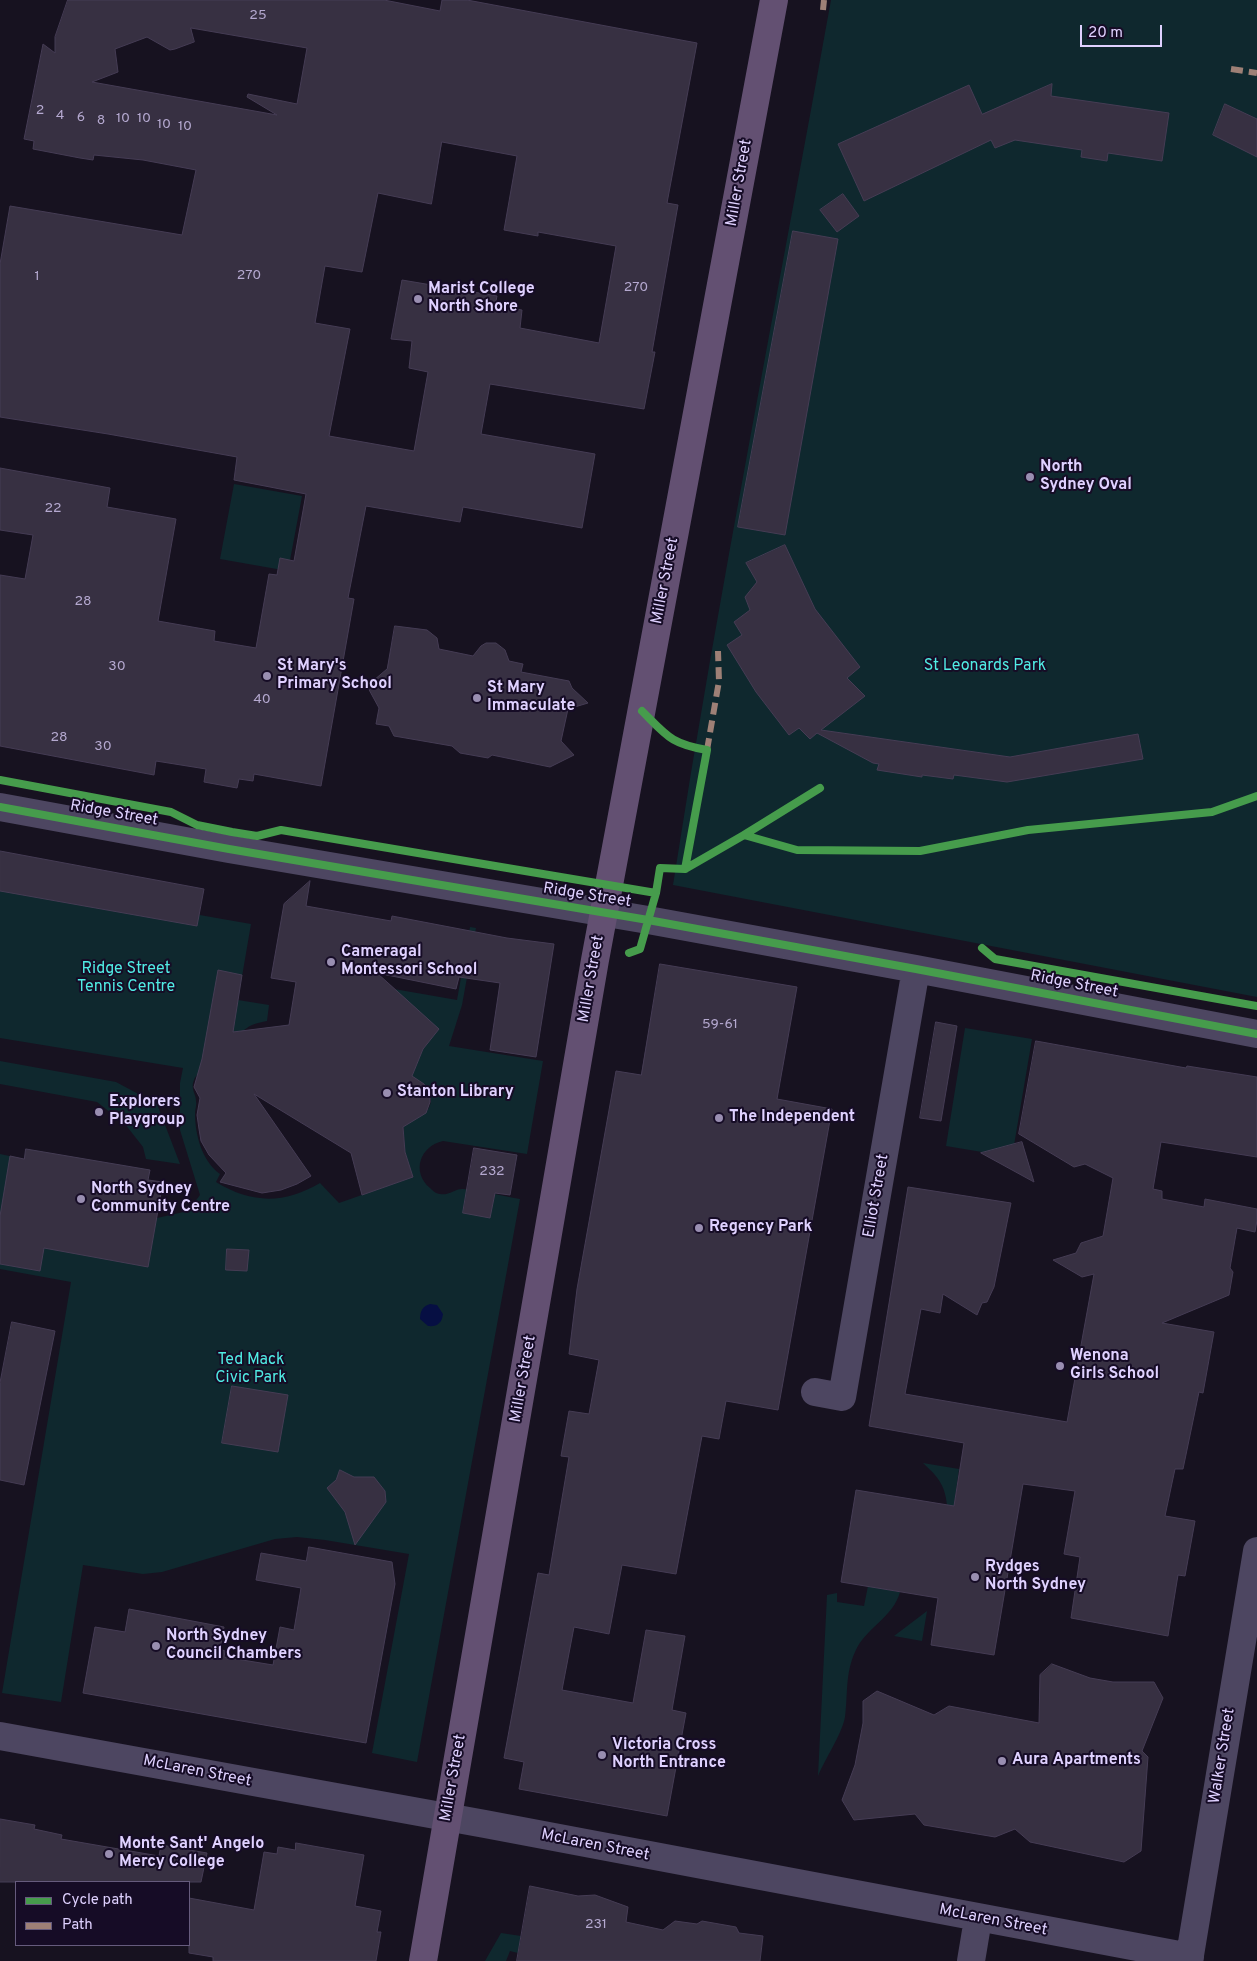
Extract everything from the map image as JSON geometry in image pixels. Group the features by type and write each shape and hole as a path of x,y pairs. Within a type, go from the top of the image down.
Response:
{"main road":[{"name":"Miller Street","path":"423,1961 604,913 774,0"}],"street":[{"name":"Ridge Street","path":"0,808 916,969 1257,1034"},
{"name":"Elliot Street","path":"815,1392 842,1397 916,969"},
{"name":"Walker Street","path":"1190,1959 1257,1551"},
{"name":"McLaren Street","path":"0,1736 447,1818 1190,1959"},
{"path":"971,1961 978,1919"}],"green space":[{"name":"St Leonards Park","path":"831,0 1257,0 1257,997 673,885 729,553"},
{"path":"234,484 302,496 288,571 220,559"},
{"name":"Ted Mack Civic Park","path":"0,880 251,924 238,1000 269,1005 267,1021 252,1025 230,1042 197,1075 193,1086 196,1098 195,1121 198,1139 208,1162 220,1174 216,1182 242,1194 255,1198 281,1198 307,1190 320,1183 339,1203 413,1177 405,1152 403,1120 410,1120 423,1115 430,1105 431,1099 425,1086 411,1078 423,1049 438,1029 394,989 457,1000 470,927 476,928 462,1005 449,1046 543,1061 527,1154 443,1141 429,1148 421,1160 421,1175 424,1182 437,1193 446,1194 462,1189 520,1199 417,1762 372,1753 409,1554 325,1540 297,1537 275,1539 162,1572 143,1574 83,1565 61,1702 2,1693 71,1282 0,1269 0,1154 24,1159 26,1149 150,1170 148,1180 157,1218 188,1211 200,1195 180,1130 180,1083 183,1068 0,1038"},
{"path":"965,1028 1032,1039 1012,1157 946,1146"},
{"path":"0,1061 116,1082 157,1104 180,1164 146,1159 143,1147 125,1124 97,1102 0,1084"},
{"path":"923,1463 959,1469 954,1506 947,1505 942,1486"},
{"path":"868,1586 900,1592 891,1609 865,1636 855,1652 848,1676 843,1724 818,1776 827,1595 837,1593 837,1602 864,1606"},
{"path":"927,1611 922,1641 894,1636"},
{"path":"501,1933 521,1936 518,1953 510,1951 506,1961 485,1961"}],"shaded area":[{"path":"430,1304 437,1305 443,1314 439,1324 434,1326 428,1326 420,1319 422,1309"}],"building":[{"path":"68,0 384,0 440,11 442,0 467,0 697,43 667,203 678,205 644,409 490,384 481,434 595,454 582,528 463,507 460,522 366,506 348,598 354,599 321,786 254,774 253,781 239,779 237,788 204,782 206,769 156,761 154,775 0,746 0,575 25,579 33,535 0,530 0,468 110,488 107,507 176,519 158,621 215,631 214,641 256,648 269,574 277,575 280,558 294,561 306,494 234,480 237,457 0,417 0,264 10,206 182,235 196,170 143,160 94,155 93,160 33,149 34,141 24,139 43,44 55,53 55,37","holes":["191,28 307,48 297,104 248,94 247,97 277,115 92,82 118,72 115,49 147,37 170,50 175,49 194,42","442,142 517,156 504,230 538,236 538,232 616,246 599,343 520,328 522,310 495,306 497,296 402,280 391,339 412,341 409,368 428,372 414,451 329,436 350,329 315,323 325,266 362,272 378,193 431,204"]},
{"path":"1052,84 1051,96 1169,113 1162,161 1108,153 1107,161 1081,157 1082,150 1015,140 995,148 991,140 864,201 838,144 969,85 982,114"},
{"path":"1225,104 1257,119 1257,157 1213,135"},
{"path":"843,194 859,216 837,232 820,210"},
{"path":"793,231 838,239 785,535 738,527"},
{"path":"785,545 815,609 860,667 847,678 865,696 821,730 1010,757 1138,734 1143,759 1007,782 954,775 953,779 922,775 922,777 877,770 879,764 873,763 817,733 810,739 799,728 789,735 756,692 727,645 742,635 734,622 750,610 745,597 757,582 746,563"},
{"name":"St Mary Immaculate","path":"395,626 427,630 437,638 439,649 473,656 486,643 496,643 505,650 509,661 523,664 521,672 569,681 572,688 588,703 568,709 561,741 574,755 550,767 492,755 488,758 460,753 452,746 394,736 389,726 376,724 379,708 367,686 387,669"},
{"path":"0,851 204,889 197,926 0,891"},
{"path":"310,881 306,906 391,921 392,916 507,938 554,944 536,1057 490,1050 500,983 459,977 456,989 377,973 439,1029 423,1049 412,1076 424,1084 430,1096 426,1113 403,1127 405,1152 413,1177 362,1195 351,1153 254,1094 311,1176 281,1190 262,1193 220,1182 226,1173 209,1155 201,1141 199,1129 197,1115 200,1098 194,1087 202,1059 218,970 242,975 233,1032 289,1025 296,982 271,978 284,904"},
{"path":"660,964 797,987 777,1099 832,1109 778,1410 726,1401 719,1439 702,1436 676,1574 622,1565 609,1634 574,1627 562,1690 633,1703 646,1630 685,1636 672,1710 686,1713 667,1816 519,1789 524,1762 504,1758 538,1573 549,1575 569,1457 561,1456 569,1411 589,1414 599,1360 569,1354 577,1289 616,1071 641,1075"},
{"path":"936,1022 957,1026 941,1121 920,1118"},
{"path":"1036,1041 1186,1068 1187,1066 1257,1077 1257,1157 1161,1142 1153,1189 1162,1191 1162,1199 1204,1207 1205,1199 1257,1209 1257,1220 1255,1232 1237,1228 1230,1268 1233,1272 1229,1295 1162,1323 1214,1332 1203,1393 1199,1392 1183,1469 1175,1469 1165,1516 1195,1521 1185,1576 1178,1575 1168,1636 1071,1618 1080,1557 1064,1554 1075,1491 1023,1484 994,1655 931,1645 938,1598 841,1582 856,1490 954,1506 964,1443 869,1426 908,1187 1011,1203 994,1287 987,1302 982,1303 977,1315 943,1294 940,1313 921,1309 905,1394 1067,1422 1094,1274 1082,1277 1053,1260 1076,1253 1081,1243 1103,1236 1113,1178 1085,1164 1074,1167 1019,1134"},
{"path":"1022,1142 1034,1182 981,1153"},
{"path":"474,1148 517,1155 510,1195 495,1193 490,1218 463,1213"},
{"name":"North Sydney Community Centre","path":"26,1149 150,1170 148,1180 163,1182 148,1267 44,1248 40,1271 0,1264 0,1216 10,1156 24,1159"},
{"path":"227,1249 249,1250 247,1271 226,1270"},
{"path":"12,1322 55,1331 24,1485 0,1480 0,1383"},
{"path":"232,1386 288,1395 278,1452 222,1443"},
{"path":"340,1470 354,1477 374,1477 385,1491 386,1502 355,1545 345,1512 327,1488 336,1480"},
{"name":"North Sydney Council Chambers","path":"309,1547 392,1562 395,1584 366,1743 83,1693 95,1627 125,1632 129,1609 224,1627 220,1649 225,1651 224,1657 273,1665 280,1627 294,1630 301,1588 256,1580 261,1553 306,1561"},
{"name":"Aura Apartments","path":"1052,1664 1090,1678 1113,1682 1154,1682 1163,1698 1142,1751 1148,1757 1141,1851 1124,1862 1030,1842 1015,1829 995,1837 924,1825 915,1814 854,1820 842,1800 855,1765 863,1723 863,1701 877,1691 934,1715 949,1706 1039,1723 1040,1675"},
{"path":"0,1819 35,1825 34,1829 62,1835 61,1839 159,1856 161,1845 207,1853 201,1882 0,1882"},
{"path":"296,1843 364,1855 355,1906 381,1911 377,1932 381,1932 376,1961 213,1961 213,1957 189,1953 190,1898 254,1910 264,1852 277,1854 278,1847 295,1850"},
{"path":"530,1886 578,1896 595,1895 628,1907 626,1922 663,1930 675,1921 697,1924 702,1921 736,1927 739,1933 763,1936 760,1961 517,1961"}],"marked path":[{"path":"823,10 824,0"},
{"path":"1231,69 1257,73"},
{"path":"707,750 719,681 718,651"}],"cycle path":[{"path":"642,711 670,738 685,745 707,750 685,869"},
{"path":"0,780 171,812 197,825 232,832 257,836 281,830 656,893 660,868 685,869 744,835 797,850 920,851 1028,830 1212,812 1257,796"},
{"path":"744,835 820,788"},
{"path":"0,807 229,849 648,920 1257,1034"},
{"path":"629,953 640,949 656,893"},
{"path":"982,948 995,959 1257,1006"}],"place":[{"name":"Marist College North Shore","path":"418,299"},
{"name":"North Sydney Oval","path":"1030,477"},
{"name":"St Mary's Primary School","path":"267,676"},
{"name":"St Mary Immaculate","path":"477,698"},
{"name":"Cameragal Montessori School","path":"331,962"},
{"name":"Stanton Library","path":"387,1093"},
{"name":"Explorers Playgroup","path":"99,1112"},
{"name":"The Independent","path":"719,1118"},
{"name":"North Sydney Community Centre","path":"81,1199"},
{"name":"Regency Park","path":"699,1228"},
{"name":"Wenona Girls School","path":"1060,1366"},
{"name":"Rydges North Sydney","path":"975,1577"},
{"name":"North Sydney Council Chambers","path":"156,1646"},
{"name":"Victoria Cross North Entrance","path":"602,1755"},
{"name":"Aura Apartments","path":"1002,1761"},
{"name":"Monte Sant' Angelo Mercy College","path":"109,1854"}],"park label":[{"name":"Ridge Street Tennis Centre","path":"126,979"}]}
